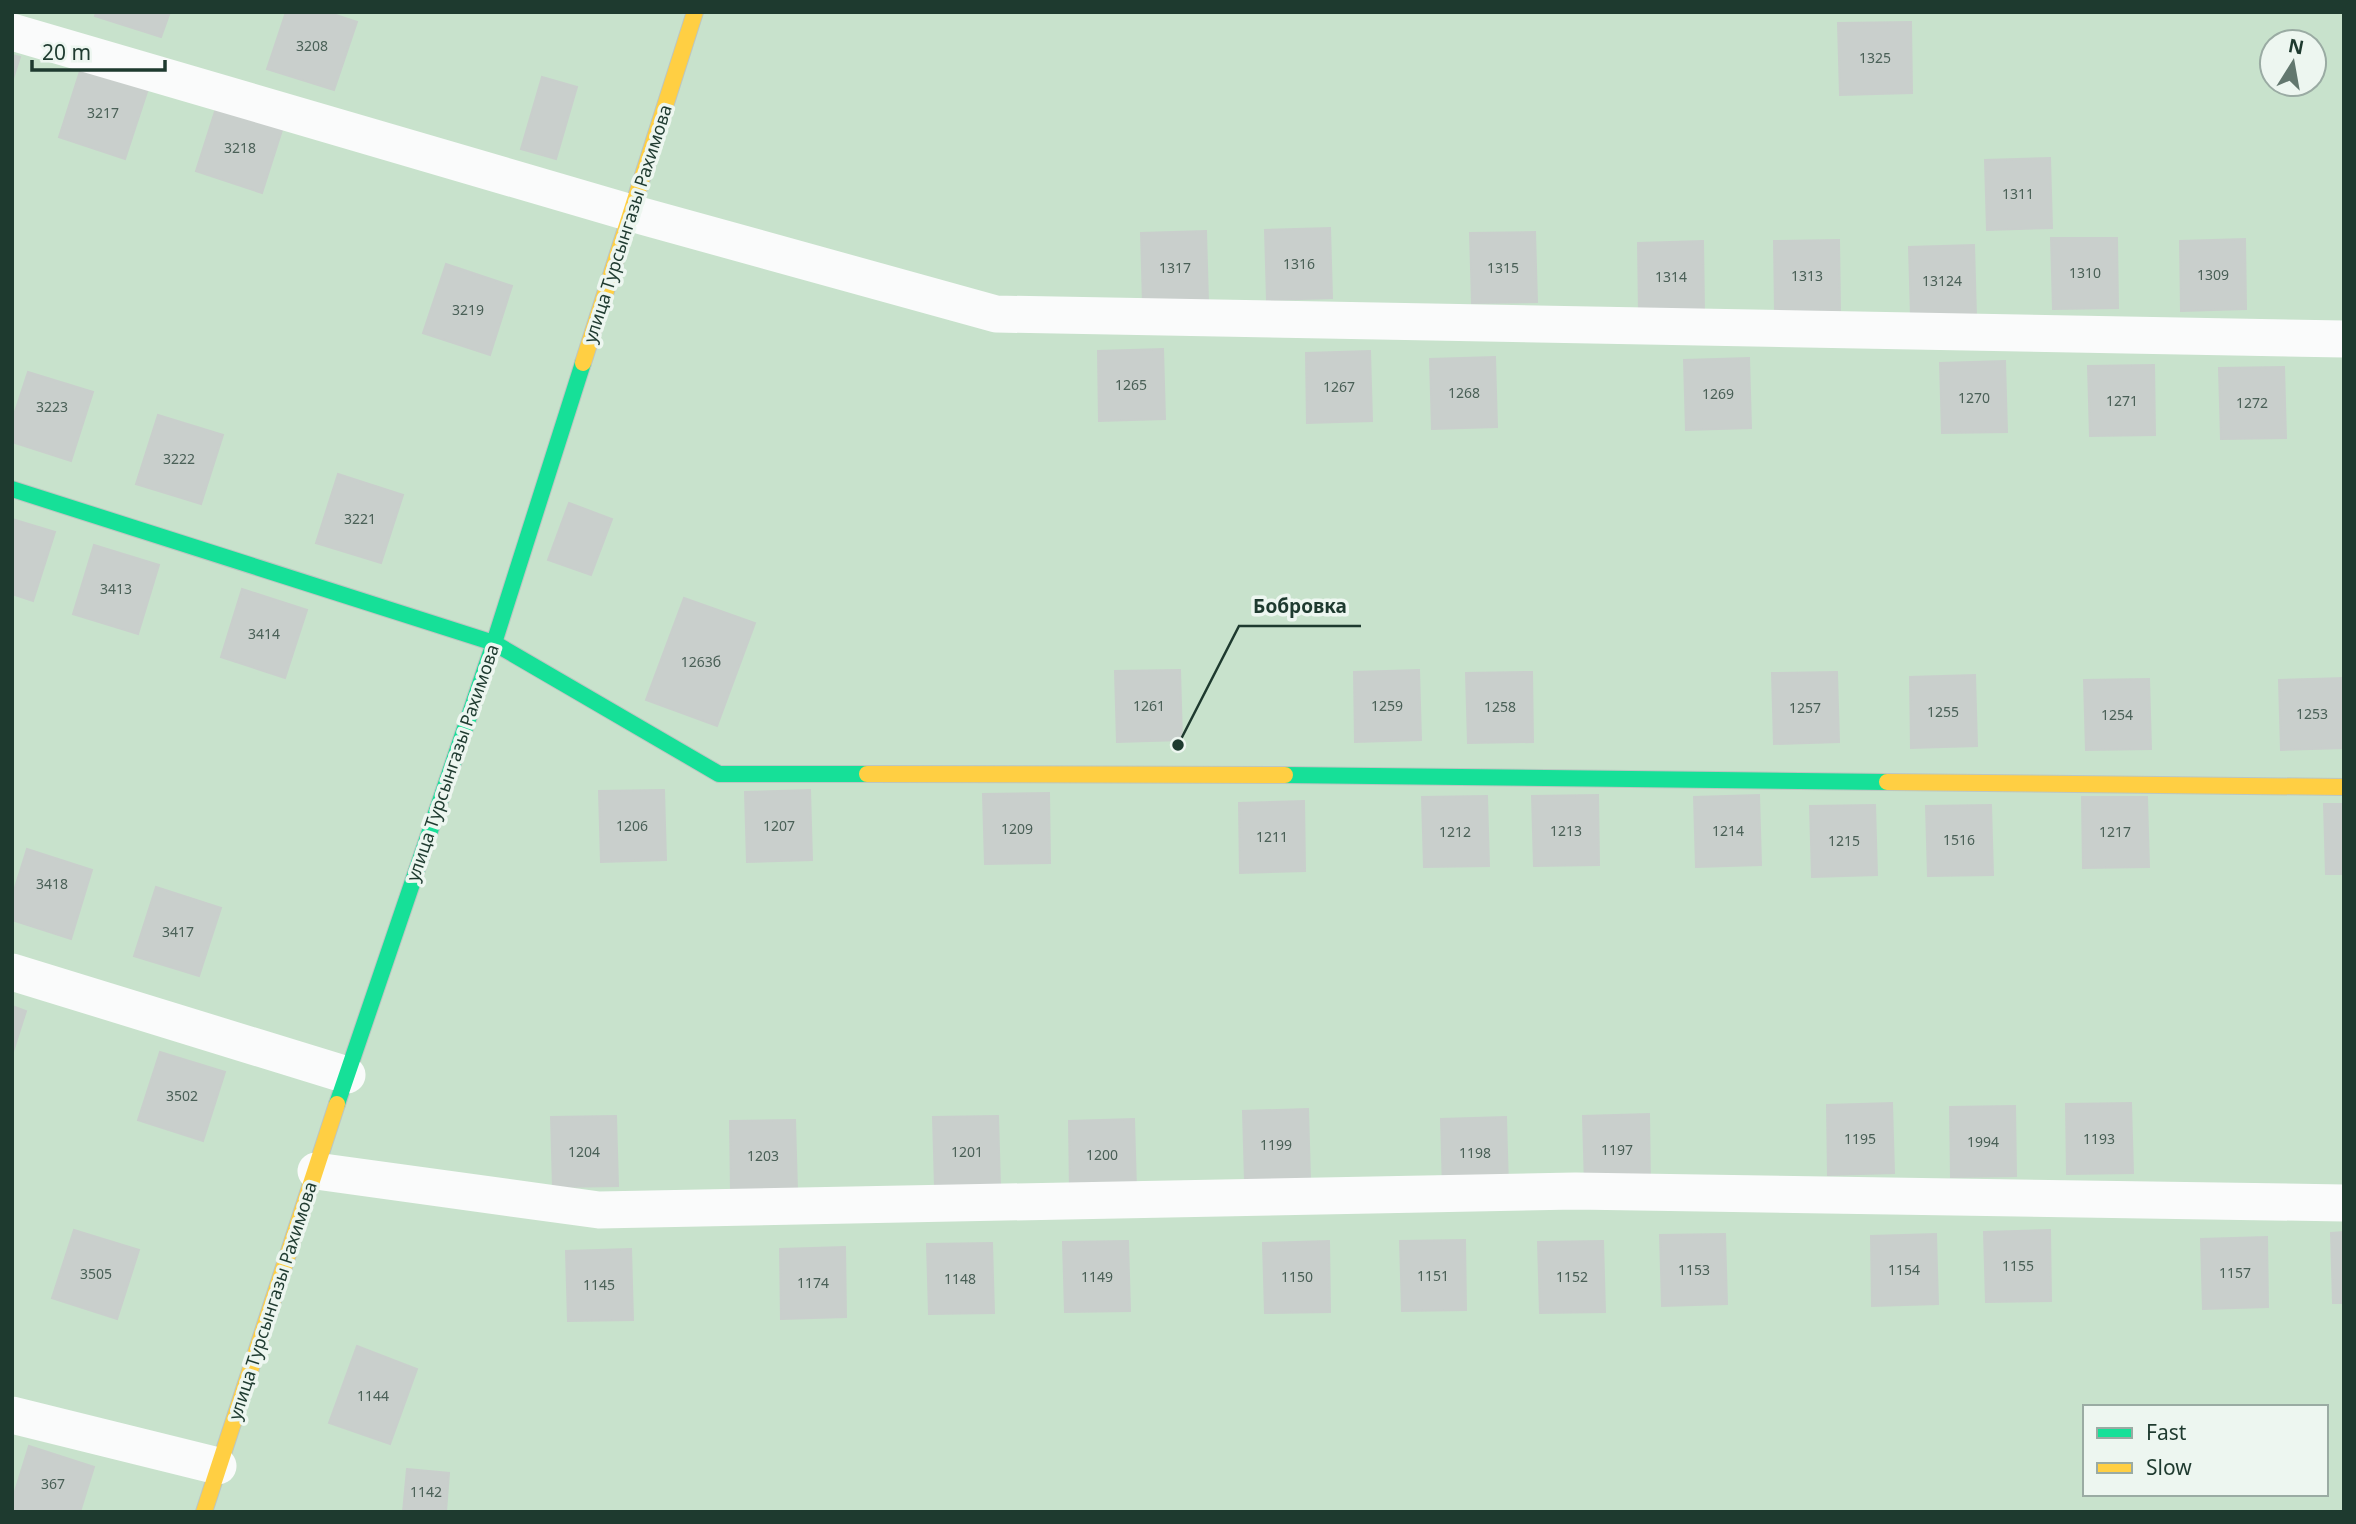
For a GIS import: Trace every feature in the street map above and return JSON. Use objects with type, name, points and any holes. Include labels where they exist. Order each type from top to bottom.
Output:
[{"type":"street","name":"улица Турсынгазы Рахимова","points":[[204,1512],[347,1075],[494,643],[695,12]]},
{"type":"street","points":[[12,32],[631,214],[996,314],[2344,339]]},
{"type":"street","points":[[12,489],[494,643],[719,774],[1128,773],[2344,787]]},
{"type":"street","points":[[12,972],[347,1075]]},
{"type":"street","points":[[316,1171],[599,1210],[1575,1191],[2344,1203]]},
{"type":"street","points":[[12,1415],[218,1466]]},
{"type":"green space","points":[[12,12],[2344,12],[2344,1512],[12,1512]]},
{"type":"building","points":[[96,12],[170,12],[161,37],[95,16]]},
{"type":"building","points":[[286,12],[327,12],[357,22],[334,90],[267,69]]},
{"type":"building","points":[[1911,22],[1912,93],[1840,95],[1838,23]]},
{"type":"building","points":[[12,55],[20,57],[12,82]]},
{"type":"building","points":[[81,68],[148,89],[125,159],[59,137]]},
{"type":"building","points":[[542,77],[577,87],[556,159],[521,149]]},
{"type":"building","points":[[218,102],[284,124],[262,193],[196,171]]},
{"type":"building","points":[[2050,158],[2052,228],[1987,230],[1985,160]]},
{"type":"building","points":[[1330,228],[1332,298],[1267,300],[1265,230]]},
{"type":"building","points":[[1206,231],[1208,302],[1143,304],[1141,233]]},
{"type":"building","points":[[1535,232],[1537,302],[1472,303],[1470,233]]},
{"type":"building","points":[[2051,238],[2117,238],[2118,308],[2053,309]]},
{"type":"building","points":[[2245,239],[2246,309],[2181,311],[2180,241]]},
{"type":"building","points":[[1839,240],[1840,310],[1775,311],[1774,241]]},
{"type":"building","points":[[1703,241],[1704,312],[1639,313],[1638,243]]},
{"type":"building","points":[[1974,245],[1976,316],[1911,317],[1909,247]]},
{"type":"building","points":[[446,264],[512,286],[490,355],[423,333]]},
{"type":"building","points":[[1163,349],[1165,419],[1099,421],[1098,351]]},
{"type":"building","points":[[1370,351],[1372,421],[1307,423],[1306,353]]},
{"type":"building","points":[[1495,357],[1497,427],[1432,429],[1430,359]]},
{"type":"building","points":[[1749,358],[1751,428],[1686,430],[1684,360]]},
{"type":"building","points":[[2005,361],[2007,432],[1942,433],[1940,363]]},
{"type":"building","points":[[2154,365],[2155,435],[2090,436],[2088,366]]},
{"type":"building","points":[[2284,367],[2286,438],[2221,439],[2219,368]]},
{"type":"building","points":[[28,372],[93,392],[71,461],[12,442],[12,421]]},
{"type":"building","points":[[158,415],[223,435],[201,504],[136,484]]},
{"type":"building","points":[[338,474],[403,495],[381,563],[316,543]]},
{"type":"building","points":[[569,503],[612,519],[591,575],[548,560]]},
{"type":"building","points":[[12,519],[55,532],[33,601],[12,594]]},
{"type":"building","points":[[94,545],[159,565],[138,634],[73,614]]},
{"type":"building","points":[[242,589],[307,610],[285,678],[221,657]]},
{"type":"building","points":[[684,598],[755,623],[717,726],[646,700]]},
{"type":"building","points":[[1180,670],[1182,740],[1117,742],[1115,671]]},
{"type":"building","points":[[1419,670],[1421,740],[1355,742],[1354,672]]},
{"type":"building","points":[[1532,672],[1533,742],[1468,743],[1466,673]]},
{"type":"building","points":[[1837,672],[1839,742],[1774,744],[1772,673]]},
{"type":"building","points":[[1975,675],[1977,746],[1911,748],[1910,677]]},
{"type":"building","points":[[2344,678],[2344,748],[2281,750],[2279,680]]},
{"type":"building","points":[[2149,679],[2151,749],[2086,750],[2084,680]]},
{"type":"building","points":[[664,790],[666,860],[601,862],[599,791]]},
{"type":"building","points":[[810,790],[812,860],[747,862],[745,792]]},
{"type":"building","points":[[1049,793],[1050,863],[985,864],[983,794]]},
{"type":"building","points":[[1598,795],[1599,865],[1534,866],[1532,796]]},
{"type":"building","points":[[1759,795],[1761,865],[1696,867],[1694,797]]},
{"type":"building","points":[[1487,796],[1489,866],[1424,867],[1422,797]]},
{"type":"building","points":[[2082,797],[2147,797],[2149,867],[2083,868]]},
{"type":"building","points":[[1304,801],[1305,871],[1240,873],[1239,803]]},
{"type":"building","points":[[2324,804],[2344,804],[2344,874],[2326,874]]},
{"type":"building","points":[[1875,805],[1877,875],[1812,877],[1810,806]]},
{"type":"building","points":[[1991,805],[1993,875],[1928,876],[1926,806]]},
{"type":"building","points":[[27,849],[92,870],[71,939],[12,920],[12,897]]},
{"type":"building","points":[[156,887],[221,908],[199,976],[134,956]]},
{"type":"building","points":[[12,1006],[26,1011],[12,1055]]},
{"type":"building","points":[[160,1052],[225,1072],[203,1141],[138,1120]]},
{"type":"building","points":[[1892,1103],[1894,1173],[1828,1175],[1827,1105]]},
{"type":"building","points":[[2131,1103],[2133,1173],[2067,1174],[2066,1104]]},
{"type":"building","points":[[2015,1106],[2016,1176],[1951,1177],[1950,1107]]},
{"type":"building","points":[[1308,1109],[1310,1179],[1245,1181],[1243,1111]]},
{"type":"building","points":[[1649,1114],[1650,1184],[1585,1186],[1583,1116]]},
{"type":"building","points":[[616,1116],[618,1186],[553,1187],[551,1117]]},
{"type":"building","points":[[998,1116],[1000,1186],[935,1187],[933,1117]]},
{"type":"building","points":[[1506,1117],[1508,1187],[1443,1189],[1441,1119]]},
{"type":"building","points":[[1134,1119],[1136,1189],[1070,1191],[1069,1121]]},
{"type":"building","points":[[795,1120],[797,1190],[731,1191],[730,1121]]},
{"type":"building","points":[[74,1230],[139,1250],[117,1319],[52,1298]]},
{"type":"building","points":[[2050,1230],[2051,1301],[1986,1302],[1984,1232]]},
{"type":"building","points":[[2344,1232],[2344,1303],[2333,1303],[2331,1233]]},
{"type":"building","points":[[1725,1234],[1727,1304],[1662,1306],[1660,1235]]},
{"type":"building","points":[[1936,1234],[1938,1304],[1872,1306],[1871,1236]]},
{"type":"building","points":[[2267,1237],[2268,1307],[2203,1309],[2201,1239]]},
{"type":"building","points":[[1465,1240],[1466,1310],[1402,1311],[1400,1241]]},
{"type":"building","points":[[1128,1241],[1130,1311],[1065,1312],[1063,1242]]},
{"type":"building","points":[[1329,1241],[1330,1312],[1265,1313],[1263,1243]]},
{"type":"building","points":[[1603,1241],[1605,1312],[1540,1313],[1538,1242]]},
{"type":"building","points":[[992,1243],[994,1313],[929,1314],[927,1244]]},
{"type":"building","points":[[845,1247],[846,1317],[781,1319],[780,1249]]},
{"type":"building","points":[[631,1249],[633,1320],[568,1321],[566,1251]]},
{"type":"building","points":[[357,1346],[417,1369],[390,1444],[329,1423]]},
{"type":"building","points":[[29,1446],[94,1467],[80,1512],[12,1512],[12,1501]]},
{"type":"building","points":[[407,1469],[449,1473],[446,1512],[403,1512]]},
{"type":"traffic: fast","points":[[337,1104],[494,643],[583,363]]},
{"type":"traffic: fast","points":[[12,489],[494,643],[719,774],[867,774]]},
{"type":"traffic: fast","points":[[1285,775],[1887,782]]},
{"type":"traffic: slow","points":[[583,363],[695,12]]},
{"type":"traffic: slow","points":[[867,774],[1285,775]]},
{"type":"traffic: slow","points":[[1887,782],[2344,787]]},
{"type":"traffic: slow","points":[[204,1512],[337,1104]]},
{"type":"place","name":"Бобровка","points":[[1178,745]]}]
